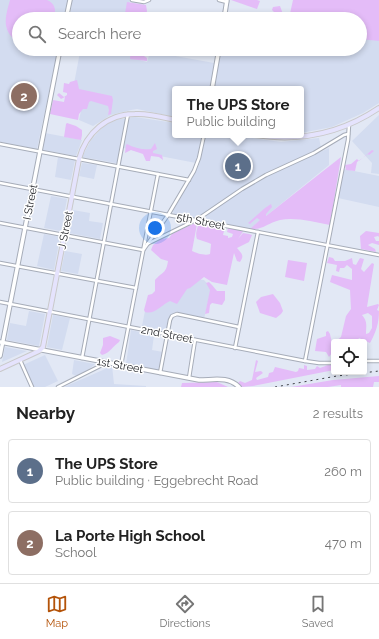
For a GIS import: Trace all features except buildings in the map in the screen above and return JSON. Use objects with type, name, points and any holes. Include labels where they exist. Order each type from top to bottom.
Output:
[{"type":"main road","points":[[304,136],[324,133],[349,125],[379,108]]},
{"type":"main road","points":[[128,114],[143,114],[172,119]]},
{"type":"main road","name":"J Street","points":[[41,350],[43,347],[50,312],[71,197],[83,147],[91,134],[102,124],[128,114]]},
{"type":"main road","points":[[0,369],[41,350]]},
{"type":"street","points":[[67,12],[70,0]]},
{"type":"street","points":[[132,0],[148,1]]},
{"type":"street","points":[[219,0],[227,1],[225,12]]},
{"type":"street","name":"I Street","points":[[0,356],[1,342],[18,266],[59,56]]},
{"type":"street","points":[[213,86],[218,56]]},
{"type":"street","points":[[82,358],[128,114]]},
{"type":"street","points":[[304,361],[349,125]]},
{"type":"street","points":[[147,244],[195,220],[266,175],[314,153],[348,134]]},
{"type":"street","points":[[143,250],[168,215],[189,180],[198,163],[203,138]]},
{"type":"street","points":[[0,144],[189,180]]},
{"type":"street","points":[[120,365],[158,174]]},
{"type":"street","name":"5th Street","points":[[0,183],[379,255]]},
{"type":"street","points":[[0,223],[143,250]]},
{"type":"street","points":[[235,348],[258,232]]},
{"type":"street","points":[[0,263],[136,288]]},
{"type":"street","name":"2nd Street","points":[[0,302],[304,361],[331,363]]},
{"type":"street","points":[[160,373],[172,316],[177,314],[239,327]]},
{"type":"street","points":[[189,378],[195,340]]},
{"type":"street","name":"1st Street","points":[[1,342],[199,380],[222,379],[231,381],[240,387]]},
{"type":"street","points":[[20,360],[32,387]]},
{"type":"street","points":[[367,361],[379,361]]},
{"type":"street","points":[[58,387],[106,363]]},
{"type":"shaded area","points":[[0,0],[68,0],[65,12],[12,12],[12,56],[57,56],[37,149],[0,142]]},
{"type":"shaded area","points":[[10,0],[47,0],[54,5],[55,8],[55,12],[12,12],[12,37],[7,29],[7,13]]},
{"type":"shaded area","points":[[72,0],[130,0],[129,12],[71,12]]},
{"type":"shaded area","points":[[231,0],[257,0],[260,1],[257,9]]},
{"type":"shaded area","points":[[293,0],[379,0],[379,41],[367,40],[367,12],[290,12]]},
{"type":"shaded area","points":[[127,2],[146,5],[147,12],[125,12]]},
{"type":"shaded area","points":[[280,6],[282,12],[274,12],[272,10],[273,7]]},
{"type":"shaded area","points":[[367,38],[379,39],[379,103],[363,113],[332,127],[304,132],[304,86],[215,86],[220,56],[367,56]]},
{"type":"shaded area","points":[[79,56],[132,56],[132,58],[147,62],[149,56],[176,56],[214,63],[210,86],[172,86],[172,116],[137,109],[111,115],[93,126],[79,120],[85,92],[73,89]]},
{"type":"shaded area","points":[[130,56],[144,56],[147,58],[147,61],[130,59]]},
{"type":"shaded area","points":[[77,80],[79,89],[112,96],[113,100],[111,114],[108,115],[108,106],[91,101],[89,102],[87,109],[83,109],[79,114],[78,120],[50,114],[53,100],[64,102],[65,97],[61,99],[57,95],[59,93],[64,97],[67,95],[67,93],[63,92],[64,83],[69,84],[70,82]]},
{"type":"shaded area","points":[[379,115],[379,174],[371,173],[372,163],[352,141]]},
{"type":"shaded area","points":[[135,117],[172,123],[172,138],[201,138],[196,163],[124,148],[121,164],[82,157],[91,140],[105,125],[115,120]]},
{"type":"shaded area","points":[[67,123],[82,130],[81,140],[64,137]]},
{"type":"shaded area","points":[[45,133],[82,140],[76,156],[43,150]]},
{"type":"shaded area","points":[[205,138],[253,138],[281,142],[319,138],[321,148],[240,188],[197,219],[174,215],[173,211],[199,165]]},
{"type":"shaded area","points":[[155,143],[157,149],[153,151],[153,153],[162,155],[163,160],[159,157],[151,156],[150,161],[146,161],[143,154],[131,150],[125,153],[127,144],[133,147],[151,149]]},
{"type":"shaded area","points":[[329,148],[329,165],[250,229],[201,219],[246,188],[265,177]]},
{"type":"shaded area","points":[[372,150],[374,151],[369,155],[368,154],[363,158]]},
{"type":"shaded area","points":[[58,157],[75,160],[71,180],[55,177]]},
{"type":"shaded area","points":[[341,157],[330,225],[305,220],[286,219],[276,221],[259,228],[250,229],[260,220],[257,218],[250,224],[248,223],[265,208],[271,204],[272,207],[266,216]]},
{"type":"shaded area","points":[[357,159],[359,161],[357,162],[355,171],[346,170],[345,165],[351,164]]},
{"type":"shaded area","points":[[82,163],[97,165],[94,179],[79,176]]},
{"type":"shaded area","points":[[344,169],[379,176],[379,207],[338,198]]},
{"type":"shaded area","points":[[51,196],[67,199],[61,231],[44,228]]},
{"type":"shaded area","points":[[73,210],[90,213],[89,221],[103,223],[100,239],[69,233]]},
{"type":"shaded area","points":[[195,223],[197,224],[192,251],[201,254],[210,254],[211,244],[197,239],[196,235],[200,223],[225,227],[223,235],[228,236],[228,238],[232,237],[233,234],[227,232],[228,228],[244,230],[238,239],[243,233],[252,235],[249,242],[237,248],[242,254],[240,262],[237,261],[234,253],[227,285],[212,282],[204,277],[187,289],[177,304],[170,301],[155,311],[149,313],[145,312],[144,310],[148,295],[155,291],[155,280],[165,270],[168,261],[161,259],[151,250],[153,245],[161,239],[169,238],[172,234]]},
{"type":"shaded area","points":[[366,231],[379,233],[379,237],[374,237],[376,241],[379,241],[379,245],[372,243],[368,245],[375,249],[376,252],[361,249],[360,236]]},
{"type":"shaded area","points":[[44,234],[60,237],[54,270],[37,266]]},
{"type":"shaded area","points":[[65,251],[82,254],[78,274],[61,271]]},
{"type":"shaded area","points":[[329,257],[333,258],[335,261],[345,261],[352,258],[353,264],[356,265],[360,258],[364,259],[361,269],[364,272],[372,263],[374,264],[367,307],[378,304],[377,310],[379,311],[379,315],[377,327],[370,343],[367,342],[367,339],[339,339],[341,337],[346,316],[351,309],[350,290],[330,282],[332,275],[352,280],[352,269],[347,265],[344,268],[340,268],[339,272],[336,271],[337,265],[327,263]],"holes":[[[368,313],[372,316],[372,328],[369,333],[366,334],[366,322],[362,315]]]},
{"type":"shaded area","points":[[288,260],[307,263],[304,281],[285,277]]},
{"type":"shaded area","points":[[182,277],[204,280],[211,288],[204,319],[176,312],[170,316],[166,331],[142,326],[146,306]]},
{"type":"shaded area","points":[[209,282],[217,291],[225,291],[225,300],[222,305],[212,303],[210,305],[209,313],[205,314],[210,290],[206,283]]},
{"type":"shaded area","points":[[273,294],[280,303],[283,311],[276,318],[260,313],[256,302],[261,297]]},
{"type":"shaded area","points":[[29,311],[45,314],[39,346],[7,340],[10,323],[26,326]]},
{"type":"shaded area","points":[[53,315],[70,318],[62,350],[47,347]]},
{"type":"shaded area","points":[[131,330],[154,335],[152,350],[163,352],[158,370],[126,364]]},
{"type":"shaded area","points":[[328,331],[331,339],[331,354],[329,357],[326,352],[315,351],[317,339],[326,336],[326,332]]},
{"type":"shaded area","points":[[110,336],[120,340],[109,351],[102,355],[100,353],[103,345],[103,338]]},
{"type":"shaded area","points":[[5,347],[10,348],[27,351],[2,362]]},
{"type":"shaded area","points":[[45,355],[58,381],[45,387],[34,387],[23,365]]},
{"type":"shaded area","points":[[74,360],[95,364],[88,370],[76,376],[72,374]]},
{"type":"shaded area","points":[[256,360],[258,361],[255,372],[261,371],[263,373],[256,378],[257,380],[268,377],[269,373],[273,372],[275,367],[296,372],[299,368],[304,369],[304,365],[307,366],[307,370],[315,369],[317,366],[320,368],[331,365],[331,371],[253,386],[241,387],[238,383],[240,381],[245,383],[252,380]]},
{"type":"shaded area","points":[[112,366],[114,384],[146,387],[64,387]]},
{"type":"shaded area","points":[[379,376],[379,382],[374,382],[373,387],[341,387],[341,385],[328,387],[291,387],[333,380]]},
{"type":"shaded area","points":[[217,382],[228,387],[181,387],[182,383]]},
{"type":"railway","points":[[275,387],[337,376],[379,371]]},
{"type":"place","name":"La Porte High School","points":[[24,96]]},
{"type":"place","name":"The UPS Store","points":[[238,166]]}]
